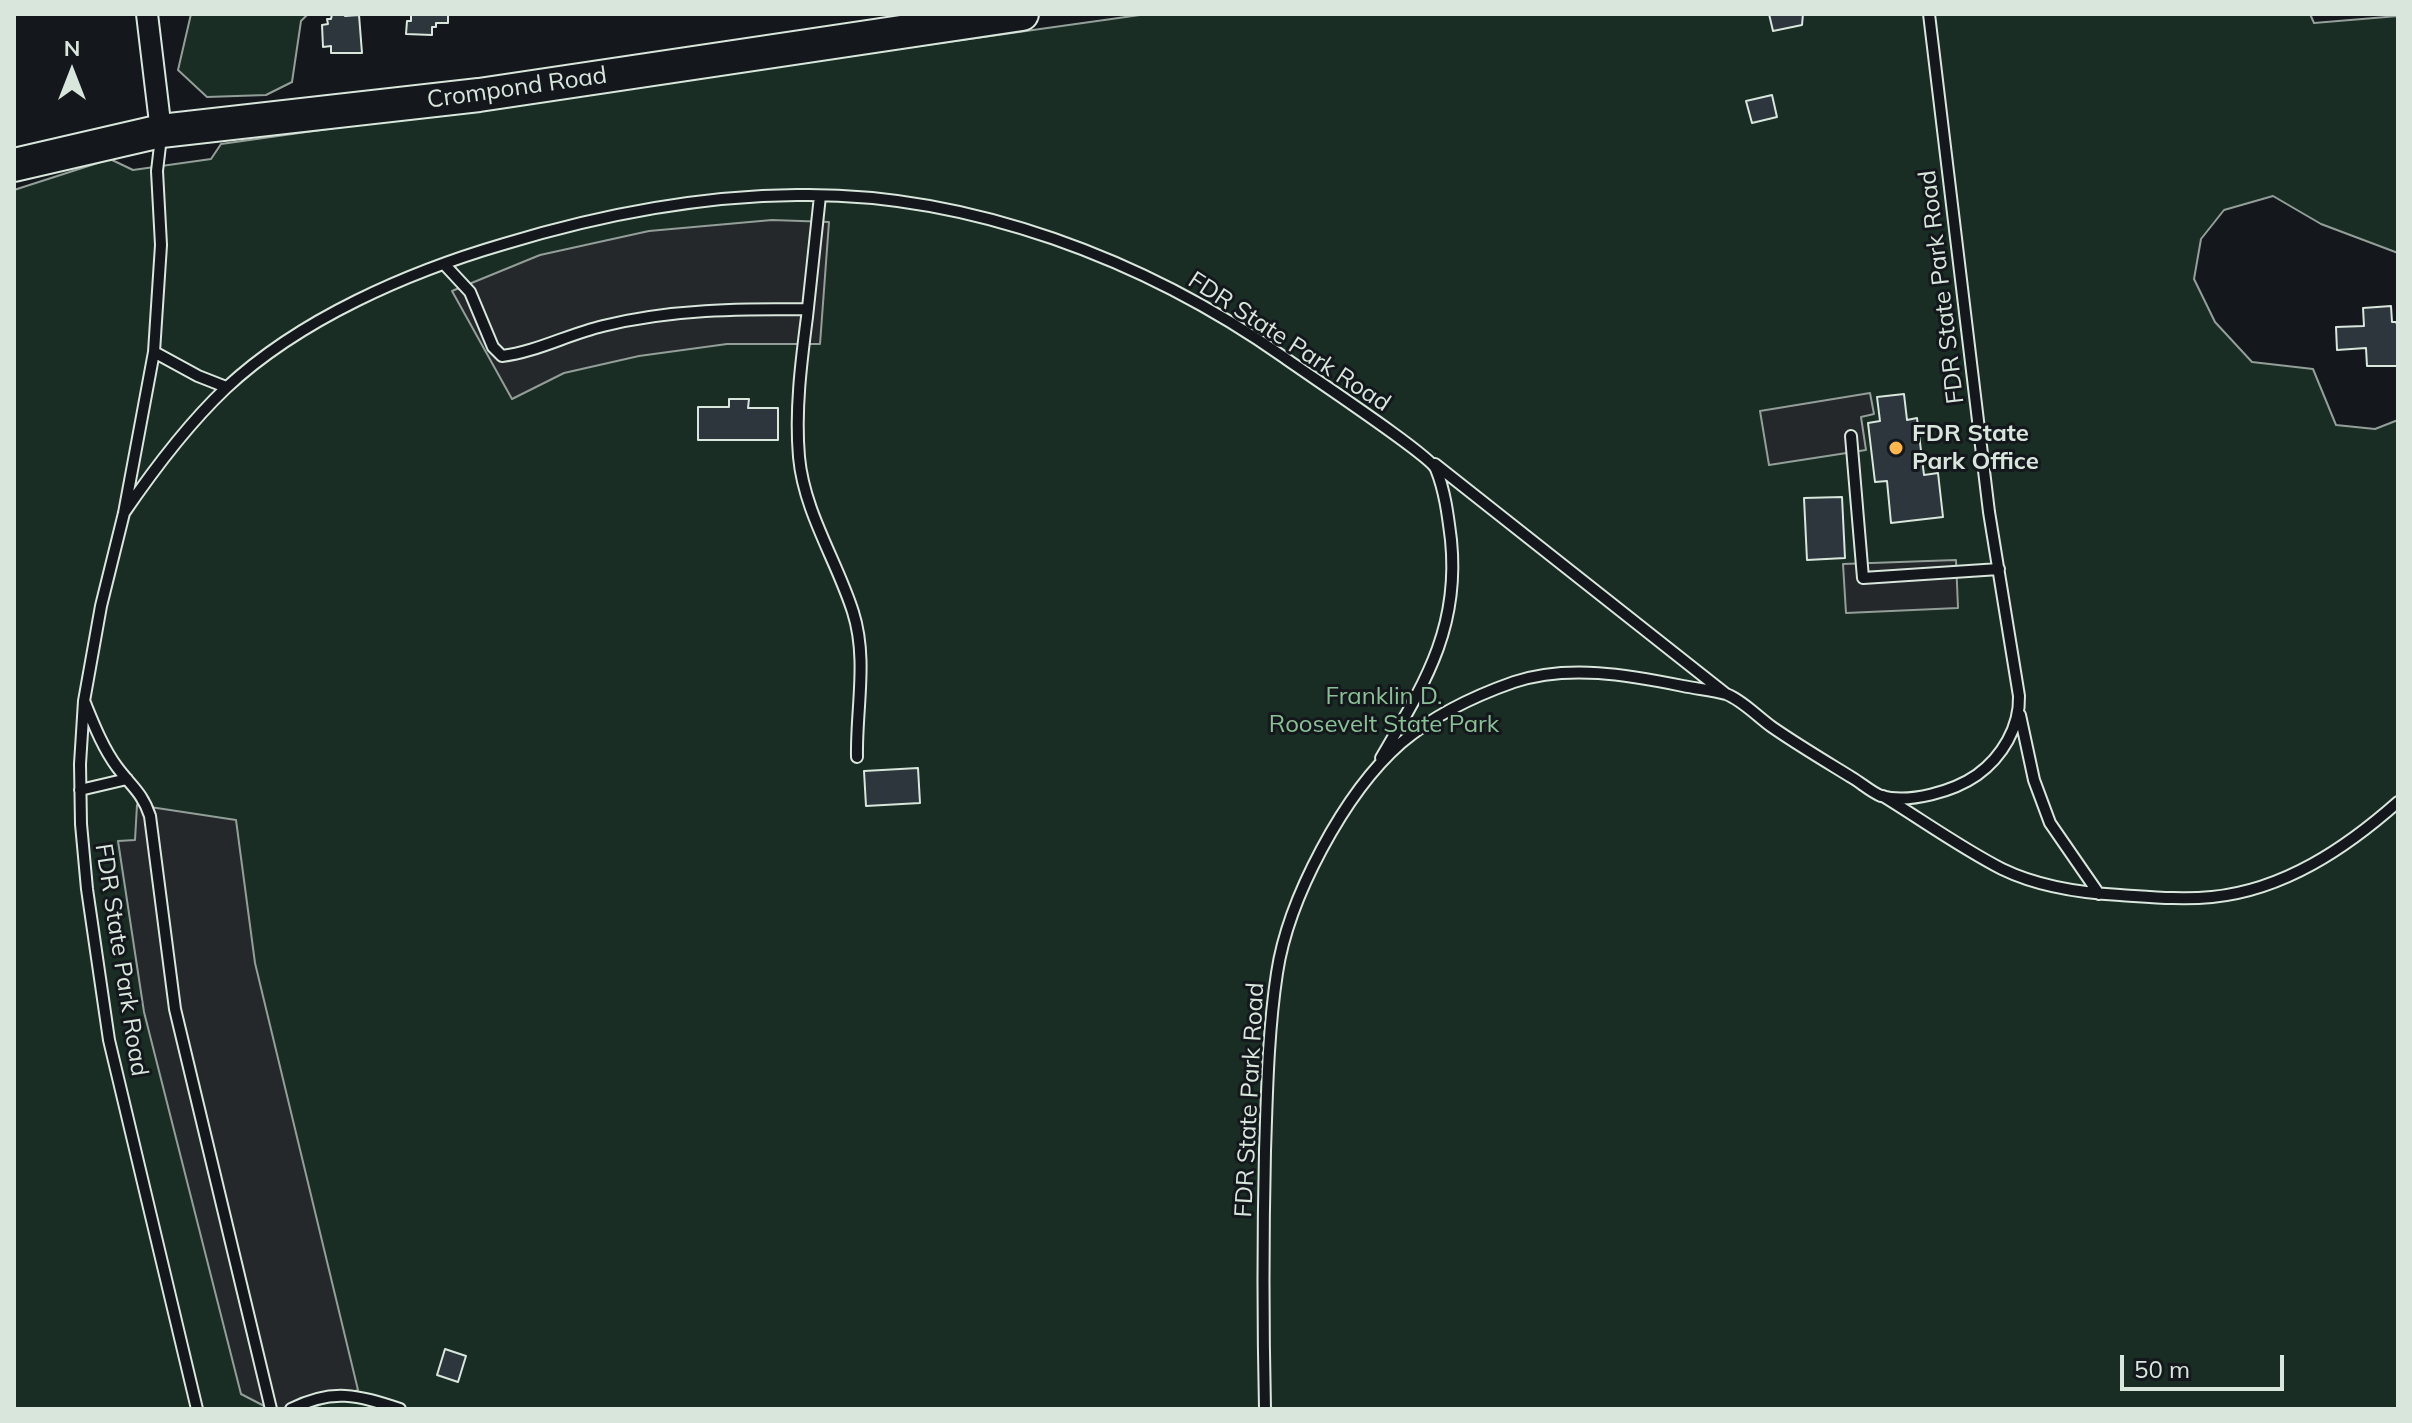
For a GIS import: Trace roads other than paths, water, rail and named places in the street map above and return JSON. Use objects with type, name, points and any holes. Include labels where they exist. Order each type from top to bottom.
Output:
[{"type":"highway","name":"Crompond Road","points":[[14,165],[161,131],[479,95],[1003,15]]},
{"type":"street","points":[[147,14],[161,131]]},
{"type":"lane","name":"FDR State Park Road","points":[[1929,14],[1987,496],[2017,676],[2020,713],[2034,780],[2050,823],[2099,894]]},
{"type":"lane","name":"FDR State Park Road","points":[[161,131],[157,171],[161,245],[154,352],[84,701],[80,790],[87,889],[109,1040],[197,1409]]},
{"type":"lane","name":"FDR State Park Road","points":[[124,513],[171,448],[226,387],[314,325],[371,294],[444,264],[528,237],[656,207],[720,200],[820,196],[863,198],[934,208],[993,221],[1096,254],[1203,304],[1435,464],[1787,738],[2004,869],[2046,884],[2099,894],[2170,899],[2215,897],[2266,885],[2335,853],[2398,802]]},
{"type":"lane","points":[[820,196],[801,365],[799,461],[812,509],[854,613],[861,646],[857,757]]},
{"type":"lane","points":[[444,264],[470,292],[493,347],[502,356],[603,326],[665,314],[726,309],[808,309]]},
{"type":"lane","points":[[154,352],[226,387]]},
{"type":"lane","points":[[1851,436],[1863,578],[1999,569]]},
{"type":"lane","name":"FDR State Park Road","points":[[1265,1409],[1262,1274],[1268,1075],[1277,971],[1287,930],[1305,884],[1334,828],[1416,699],[1448,621],[1452,553],[1448,511],[1435,464]]},
{"type":"lane","name":"FDR State Park Road","points":[[1374,769],[1428,723],[1469,700],[1517,681],[1564,673],[1628,675],[1728,695]]},
{"type":"lane","points":[[84,701],[101,740],[127,779],[144,797],[150,816],[175,1009],[271,1409]]},
{"type":"lane","points":[[1882,796],[1910,797],[1957,787],[1989,765],[2001,752],[2020,713]]},
{"type":"lane","points":[[80,790],[127,779]]},
{"type":"lane","points":[[291,1409],[309,1400],[335,1394],[356,1395],[400,1409]]},
{"type":"place","name":"FDR State Park Office","points":[[1896,448]]},
{"type":"park label","name":"Franklin D. Roosevelt State Park","points":[[1384,711]]}]
